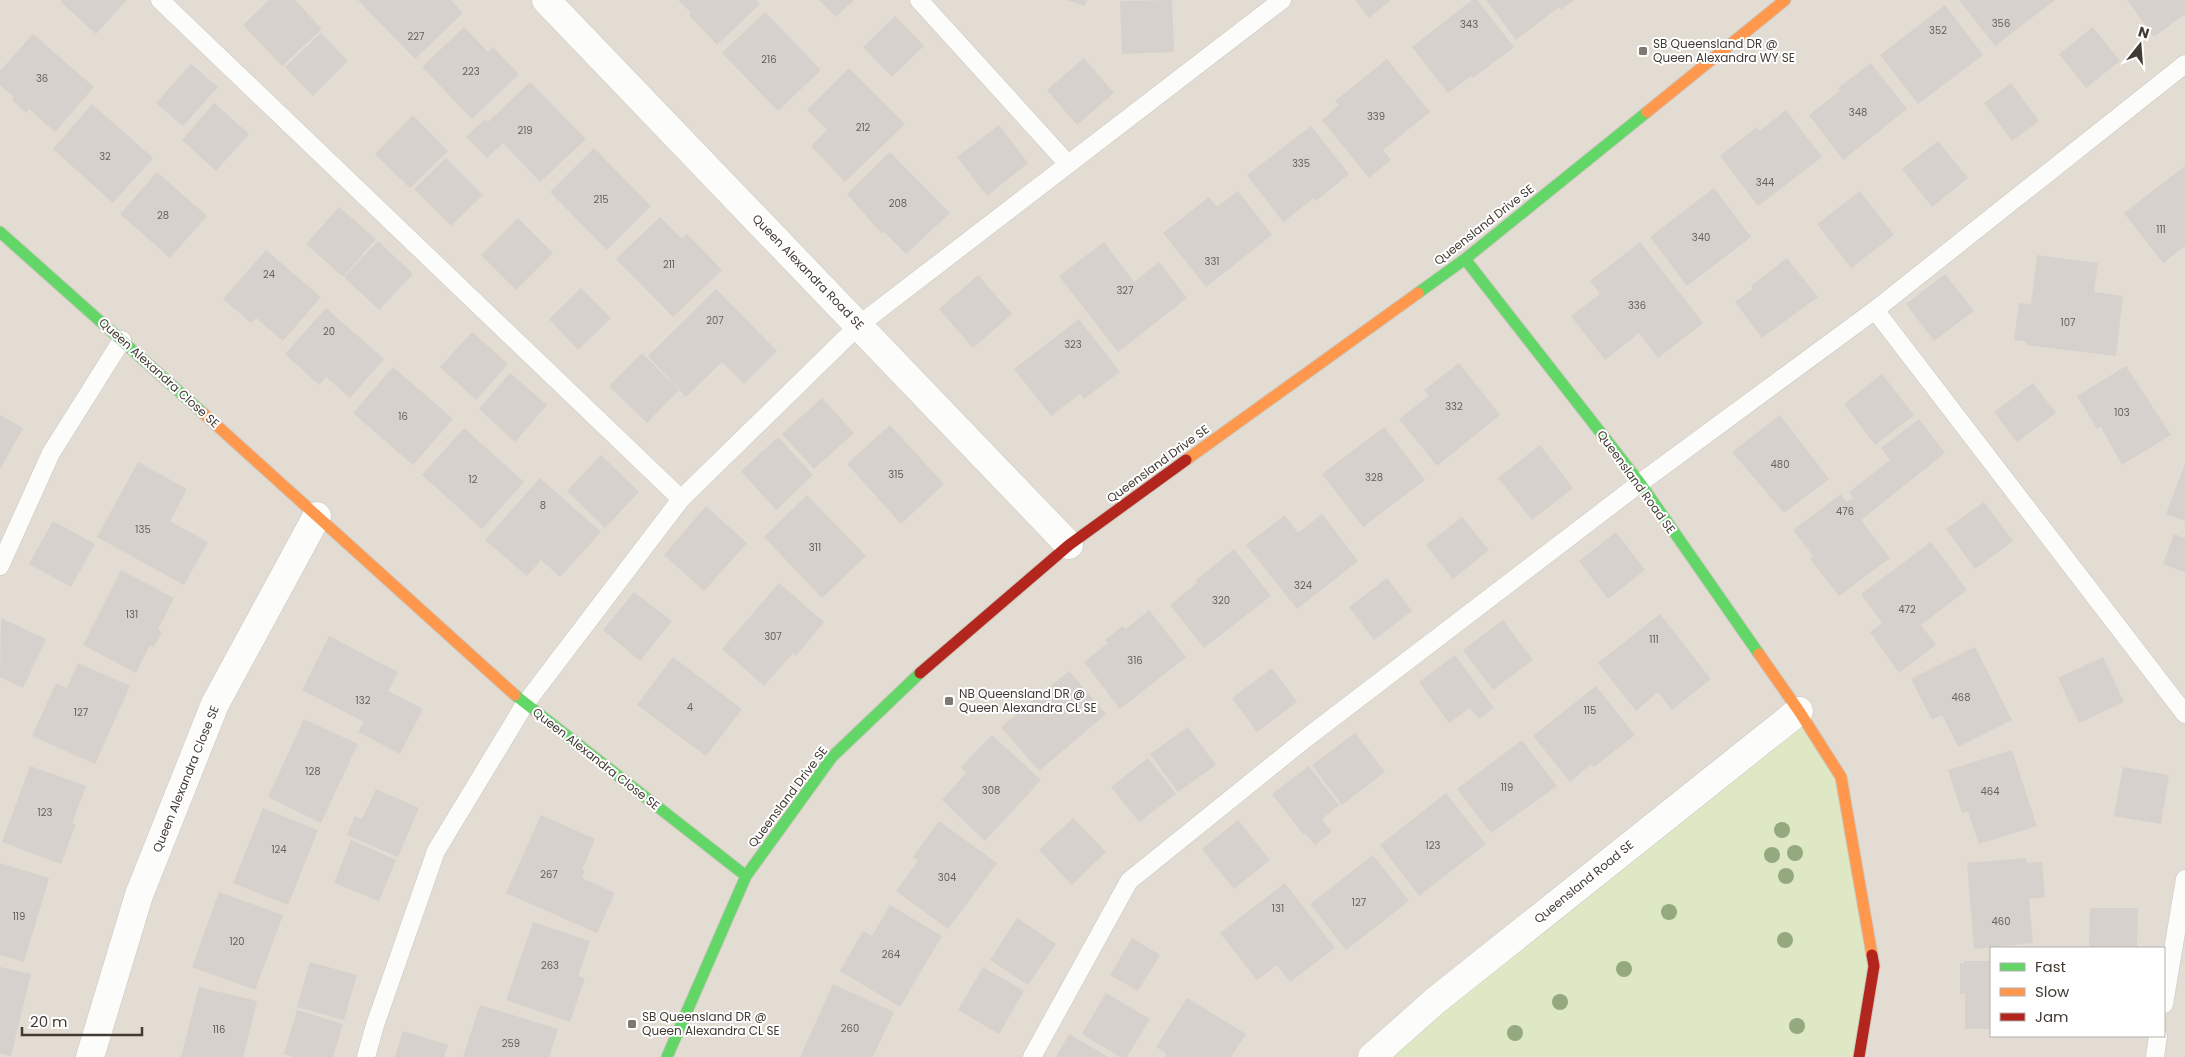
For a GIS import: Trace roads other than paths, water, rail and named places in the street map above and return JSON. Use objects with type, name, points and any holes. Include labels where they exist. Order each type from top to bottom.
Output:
[{"type":"street","name":"Queen Alexandra Road SE","points":[[546,0],[1069,545]]},
{"type":"street","name":"Queensland Drive SE","points":[[667,1057],[746,876],[832,757],[900,690],[1069,545],[1465,260],[1785,0]]},
{"type":"street","name":"Queen Alexandra Close SE","points":[[0,232],[525,704],[746,876]]},
{"type":"street","name":"Queensland Road SE","points":[[1465,260],[1640,483],[1799,711],[1841,777],[1874,966],[1859,1057]]},
{"type":"street","name":"Queen Alexandra Close SE","points":[[90,1057],[139,895],[215,704],[316,516]]},
{"type":"street","name":"Queensland Road SE","points":[[1372,1057],[1435,1001],[1799,711]]},
{"type":"lane","points":[[160,0],[681,499]]},
{"type":"lane","points":[[920,0],[1068,164]]},
{"type":"lane","points":[[366,1057],[436,851],[525,704],[681,499],[858,325],[1282,0]]},
{"type":"lane","points":[[1032,1057],[1129,881],[1305,739],[1640,483],[1875,310],[2185,64]]},
{"type":"lane","points":[[1875,310],[2185,714]]},
{"type":"lane","points":[[0,566],[51,453],[122,340]]},
{"type":"lane","points":[[2165,998],[2185,879]]},
{"type":"lane","points":[[2155,1057],[2158,1037]]},
{"type":"place","name":"SB Queensland DR @ Queen Alexandra WY SE","points":[[1643,51]]},
{"type":"place","name":"NB Queensland DR @ Queen Alexandra CL SE","points":[[949,701]]},
{"type":"place","name":"SB Queensland DR @ Queen Alexandra CL SE","points":[[632,1024]]}]
